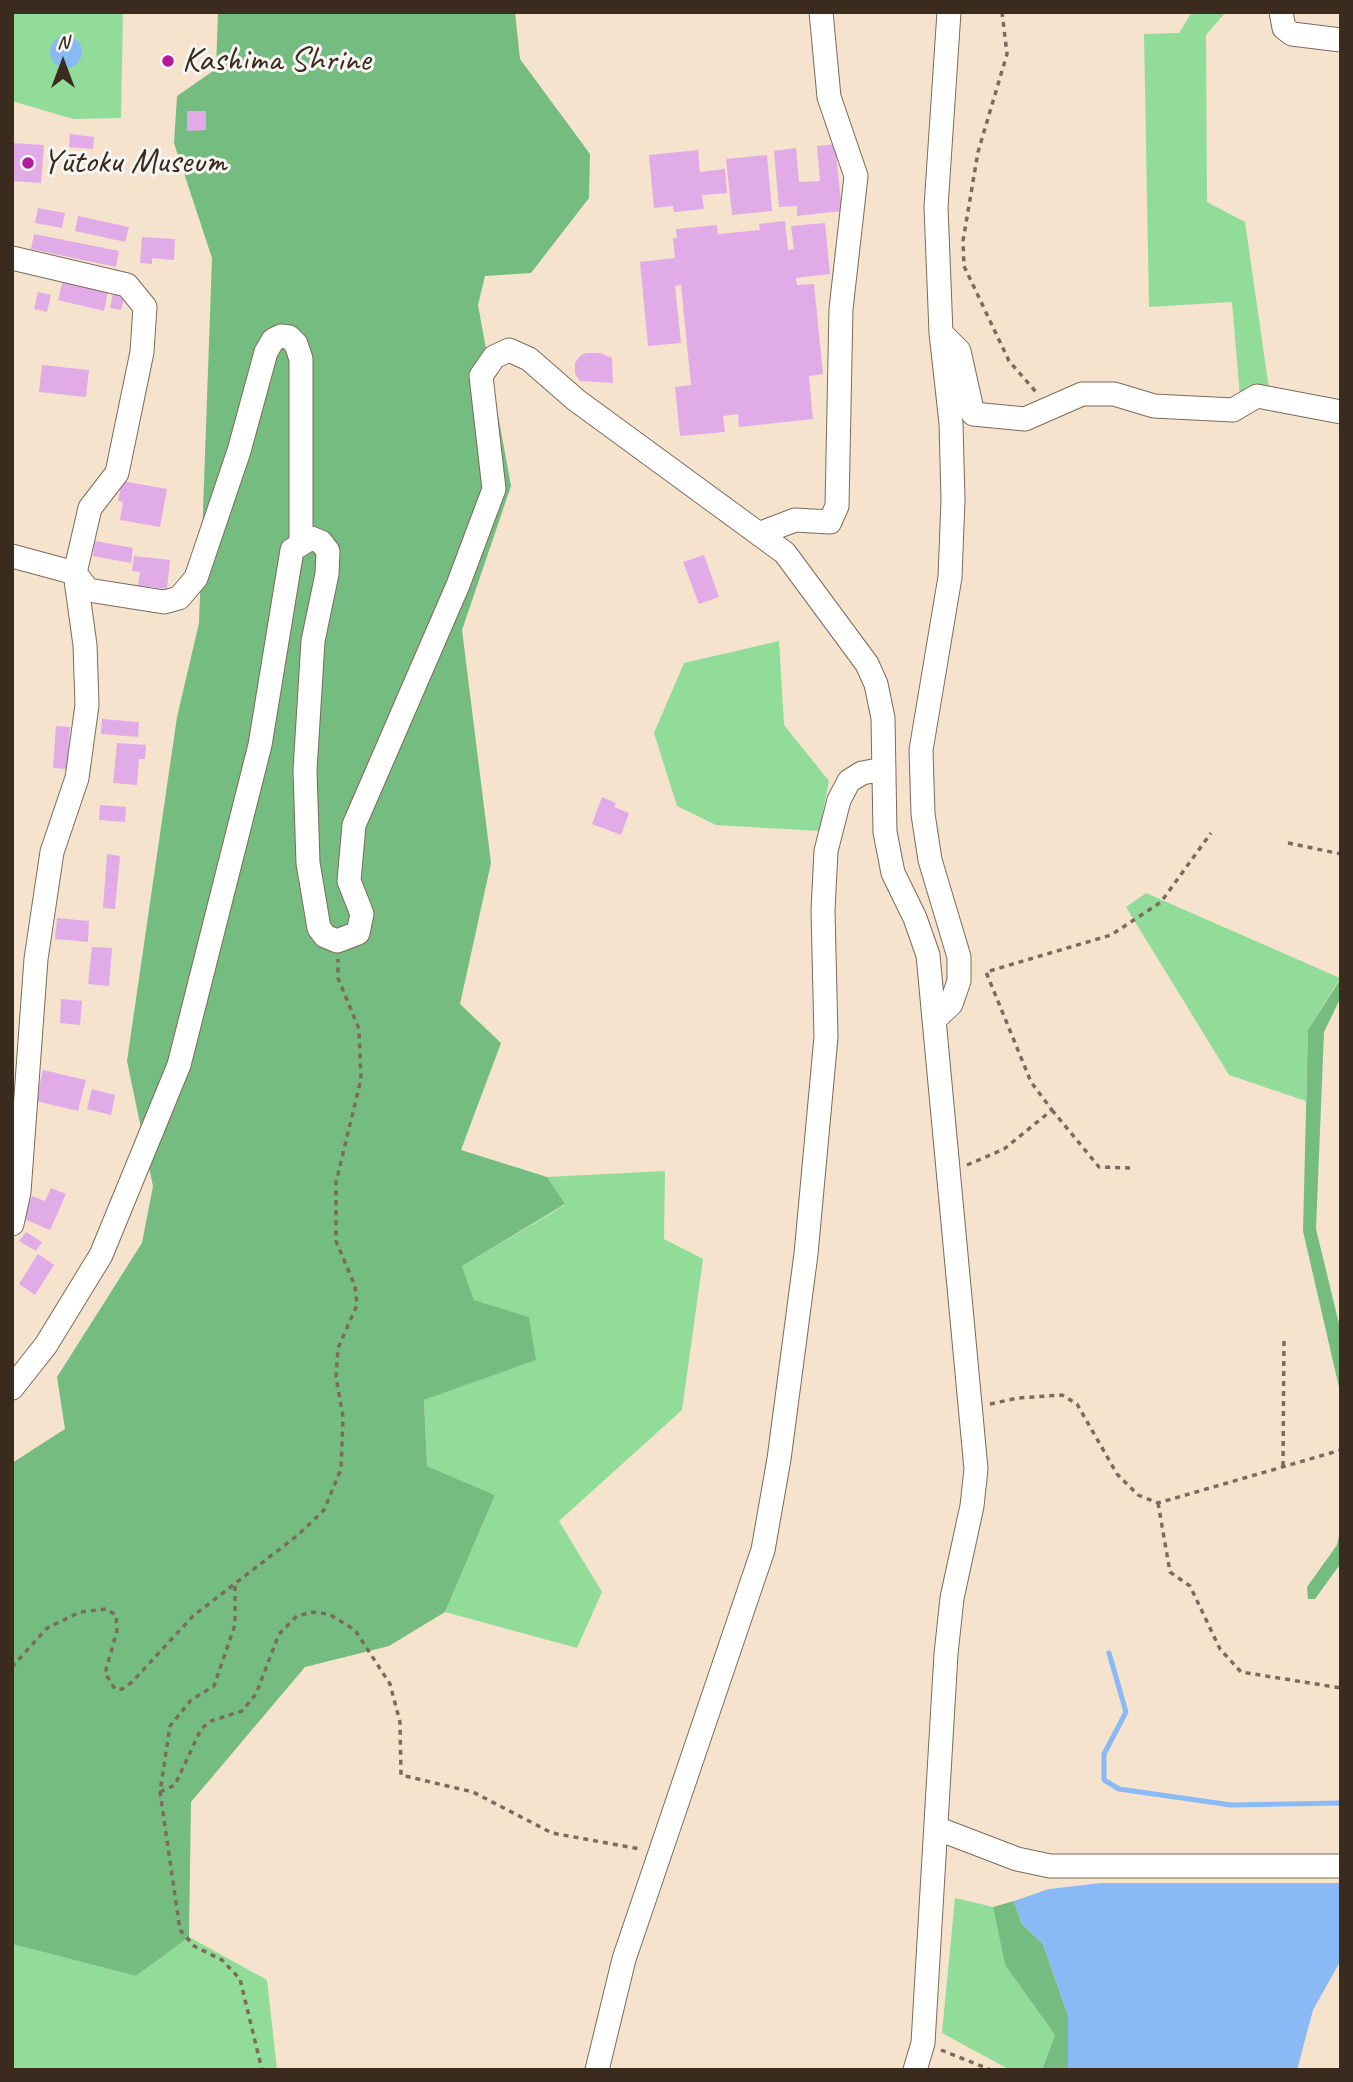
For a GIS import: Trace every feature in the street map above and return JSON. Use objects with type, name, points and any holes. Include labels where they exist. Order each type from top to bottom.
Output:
[{"type":"street","points":[[761,533],[795,520],[830,522],[838,506],[841,309],[856,176],[829,97],[821,12]]},
{"type":"street","points":[[934,1019],[951,1004],[958,981],[959,957],[930,860],[923,814],[921,750],[950,577],[953,500],[951,423],[941,333],[936,207],[949,12]]},
{"type":"street","points":[[1281,12],[1284,27],[1292,34],[1341,40]]},
{"type":"street","points":[[12,258],[127,285],[145,307],[142,352],[117,473],[90,508],[75,573],[85,645],[87,705],[77,778],[52,852],[36,959],[19,1192],[12,1224]]},
{"type":"street","points":[[941,333],[959,351],[973,414],[1025,419],[1082,394],[1114,394],[1154,406],[1233,410],[1257,396],[1341,412]]},
{"type":"street","points":[[12,556],[75,573],[88,590],[164,602],[179,598],[196,578],[239,451],[266,352],[273,340],[281,336],[289,337],[296,344],[300,359],[301,542]]},
{"type":"street","points":[[12,1388],[46,1345],[101,1255],[179,1065],[260,745],[292,550],[311,538],[321,542],[328,551],[327,574],[313,640],[306,770],[307,823],[308,863],[316,920],[325,936],[337,941],[358,933],[362,914],[349,881],[354,825],[458,585],[494,489],[481,376],[494,357],[509,350],[529,359],[576,400],[785,553],[867,664],[876,684],[883,718],[885,832],[893,873],[915,918],[928,955],[946,1174],[976,1469],[949,1626],[923,2043],[915,2070]]},
{"type":"street","points":[[597,2070],[624,1959],[762,1550],[776,1479],[806,1254],[825,1037],[823,910],[826,851],[839,800],[849,781],[862,773],[884,769]]},
{"type":"street","points":[[936,1828],[1017,1859],[1050,1866],[1341,1867]]},
{"type":"path","points":[[1002,12],[1007,54],[978,152],[963,241],[964,266],[1009,361],[1048,407]]},
{"type":"path","points":[[1130,1168],[1099,1167],[1031,1082],[986,972],[1111,935],[1161,902],[1211,834]]},
{"type":"path","points":[[1288,843],[1341,854]]},
{"type":"path","points":[[12,1667],[47,1628],[80,1612],[106,1609],[116,1615],[117,1631],[105,1673],[115,1689],[122,1689],[132,1682],[193,1616],[235,1586],[265,1558],[298,1535],[324,1510],[341,1469],[343,1417],[336,1377],[338,1348],[357,1306],[355,1286],[336,1241],[336,1182],[361,1079],[359,1028],[338,978],[337,941]]},
{"type":"path","points":[[946,1174],[1004,1149],[1052,1110]]},
{"type":"path","points":[[1283,1466],[1284,1336]]},
{"type":"path","points":[[971,1409],[1018,1398],[1062,1395],[1077,1404],[1116,1474],[1138,1495],[1158,1503],[1341,1450]]},
{"type":"path","points":[[1158,1503],[1170,1572],[1190,1587],[1220,1649],[1241,1672],[1341,1688]]},
{"type":"path","points":[[235,1586],[235,1625],[214,1686],[191,1700],[170,1726],[160,1792],[180,1930],[194,1946],[222,1960],[240,1979],[262,2070]]},
{"type":"path","points":[[160,1792],[175,1785],[201,1729],[211,1721],[242,1711],[256,1694],[279,1634],[297,1616],[312,1612],[329,1614],[355,1630],[390,1684],[400,1722],[401,1775],[472,1792],[552,1833],[659,1852]]},
{"type":"path","points":[[923,2043],[991,2070]]},
{"type":"green space","points":[[12,12],[123,12],[121,118],[73,119],[12,101]]},
{"type":"green space","points":[[218,12],[515,12],[520,59],[590,154],[589,198],[531,273],[485,276],[478,305],[511,486],[462,630],[491,863],[460,1004],[501,1043],[461,1150],[547,1177],[565,1204],[462,1266],[474,1300],[529,1317],[536,1360],[424,1400],[427,1466],[495,1495],[445,1612],[389,1646],[305,1667],[191,1802],[189,1937],[136,1976],[12,1944],[12,1463],[65,1429],[57,1377],[142,1243],[153,1186],[127,1061],[177,717],[199,623],[212,258],[174,143],[177,96],[216,69]]},
{"type":"green space","points":[[1192,12],[1226,12],[1206,35],[1207,202],[1245,222],[1270,396],[1240,397],[1232,302],[1149,307],[1144,34],[1179,33]]},
{"type":"green space","points":[[779,641],[784,725],[829,781],[819,831],[716,825],[677,806],[654,733],[684,663]]},
{"type":"green space","points":[[1146,893],[1340,978],[1308,1030],[1306,1101],[1229,1075],[1126,907]]},
{"type":"green space","points":[[1341,978],[1341,997],[1324,1032],[1316,1229],[1341,1332],[1341,1396],[1303,1231],[1308,1030]]},
{"type":"green space","points":[[665,1171],[664,1239],[703,1259],[682,1410],[559,1521],[602,1592],[577,1648],[445,1612],[495,1495],[427,1466],[424,1400],[535,1360],[528,1317],[474,1300],[462,1266],[565,1205],[547,1177]]},
{"type":"green space","points":[[1341,1527],[1341,1563],[1315,1599],[1308,1599],[1307,1587],[1337,1545]]},
{"type":"green space","points":[[955,1898],[993,1907],[1005,1965],[1055,2035],[1042,2070],[1010,2070],[942,2033]]},
{"type":"green space","points":[[1014,1901],[1022,1924],[1043,1944],[1068,2015],[1068,2070],[1042,2070],[1055,2035],[1005,1965],[993,1907]]},
{"type":"green space","points":[[189,1937],[267,1980],[277,2070],[12,2070],[12,1944],[136,1976]]},
{"type":"water","points":[[66,36],[77,41],[82,52],[77,63],[66,68],[55,63],[50,52],[55,41]]},
{"type":"water","points":[[1101,1883],[1341,1883],[1341,1960],[1313,2010],[1297,2070],[1068,2070],[1068,2015],[1043,1944],[1022,1924],[1014,1901],[1049,1889]]},
{"type":"building","name":"Kashima Shrine","points":[[162,54],[174,54],[175,67],[162,67]]},
{"type":"building","points":[[187,111],[206,111],[206,130],[187,131]]},
{"type":"building","points":[[70,134],[94,137],[93,149],[69,147]]},
{"type":"building","name":"Yūtoku Museum","points":[[12,143],[44,145],[41,183],[12,181]]},
{"type":"building","points":[[835,144],[842,211],[797,216],[797,206],[779,207],[774,151],[796,148],[799,182],[820,181],[817,146]]},
{"type":"building","points":[[698,150],[700,172],[725,169],[727,193],[702,195],[704,209],[674,212],[673,206],[654,208],[649,155]]},
{"type":"building","points":[[767,155],[772,211],[732,215],[726,159]]},
{"type":"building","points":[[38,208],[65,213],[62,228],[35,223]]},
{"type":"building","points":[[78,216],[129,227],[125,242],[75,231]]},
{"type":"building","points":[[785,221],[788,250],[794,249],[791,226],[825,223],[830,274],[796,278],[797,285],[814,284],[823,374],[809,376],[813,419],[739,427],[738,414],[723,416],[725,432],[680,436],[675,387],[691,385],[681,285],[675,286],[681,343],[648,346],[640,262],[675,258],[673,238],[677,238],[676,229],[717,225],[718,234],[760,230],[759,224]]},
{"type":"building","points":[[34,234],[119,251],[116,267],[31,249]]},
{"type":"building","points":[[142,237],[175,239],[174,260],[152,258],[152,264],[140,263]]},
{"type":"building","points":[[63,280],[108,291],[104,311],[58,300]]},
{"type":"building","points":[[38,292],[51,295],[47,312],[34,309]]},
{"type":"building","points":[[113,293],[125,296],[121,310],[110,308]]},
{"type":"building","points":[[586,353],[600,353],[612,358],[613,383],[580,381],[575,374],[575,363]]},
{"type":"building","points":[[42,365],[89,370],[86,397],[39,392]]},
{"type":"building","points":[[122,481],[167,489],[160,527],[120,520],[123,502],[118,501]]},
{"type":"building","points":[[95,541],[133,548],[131,563],[93,556]]},
{"type":"building","points":[[704,555],[719,597],[699,604],[683,562]]},
{"type":"building","points":[[134,556],[170,560],[167,589],[138,586],[140,572],[132,571]]},
{"type":"building","points":[[102,719],[139,722],[138,737],[101,734]]},
{"type":"building","points":[[56,726],[70,727],[67,769],[53,768]]},
{"type":"building","points":[[117,743],[146,745],[145,759],[139,759],[137,785],[113,783]]},
{"type":"building","points":[[602,797],[616,803],[614,807],[629,813],[621,835],[592,824]]},
{"type":"building","points":[[100,805],[126,807],[125,822],[99,820]]},
{"type":"building","points":[[107,854],[120,856],[115,909],[103,908]]},
{"type":"building","points":[[57,918],[89,921],[88,942],[55,939]]},
{"type":"building","points":[[92,947],[112,948],[109,986],[88,984]]},
{"type":"building","points":[[61,999],[82,1001],[80,1025],[60,1023]]},
{"type":"building","points":[[43,1070],[86,1080],[78,1111],[36,1101]]},
{"type":"building","points":[[92,1089],[115,1095],[111,1115],[87,1109]]},
{"type":"building","points":[[51,1188],[66,1194],[50,1230],[22,1218],[32,1196],[45,1201]]},
{"type":"building","points":[[26,1232],[42,1242],[36,1251],[19,1241]]},
{"type":"building","points":[[38,1254],[54,1265],[35,1295],[19,1284]]},
{"type":"waterway","points":[[1109,1653],[1126,1712],[1104,1754],[1104,1780],[1119,1789],[1231,1805],[1341,1803]]},
{"type":"place","name":"Kashima Shrine","points":[[168,61]]},
{"type":"place","name":"Yūtoku Museum","points":[[28,163]]}]
